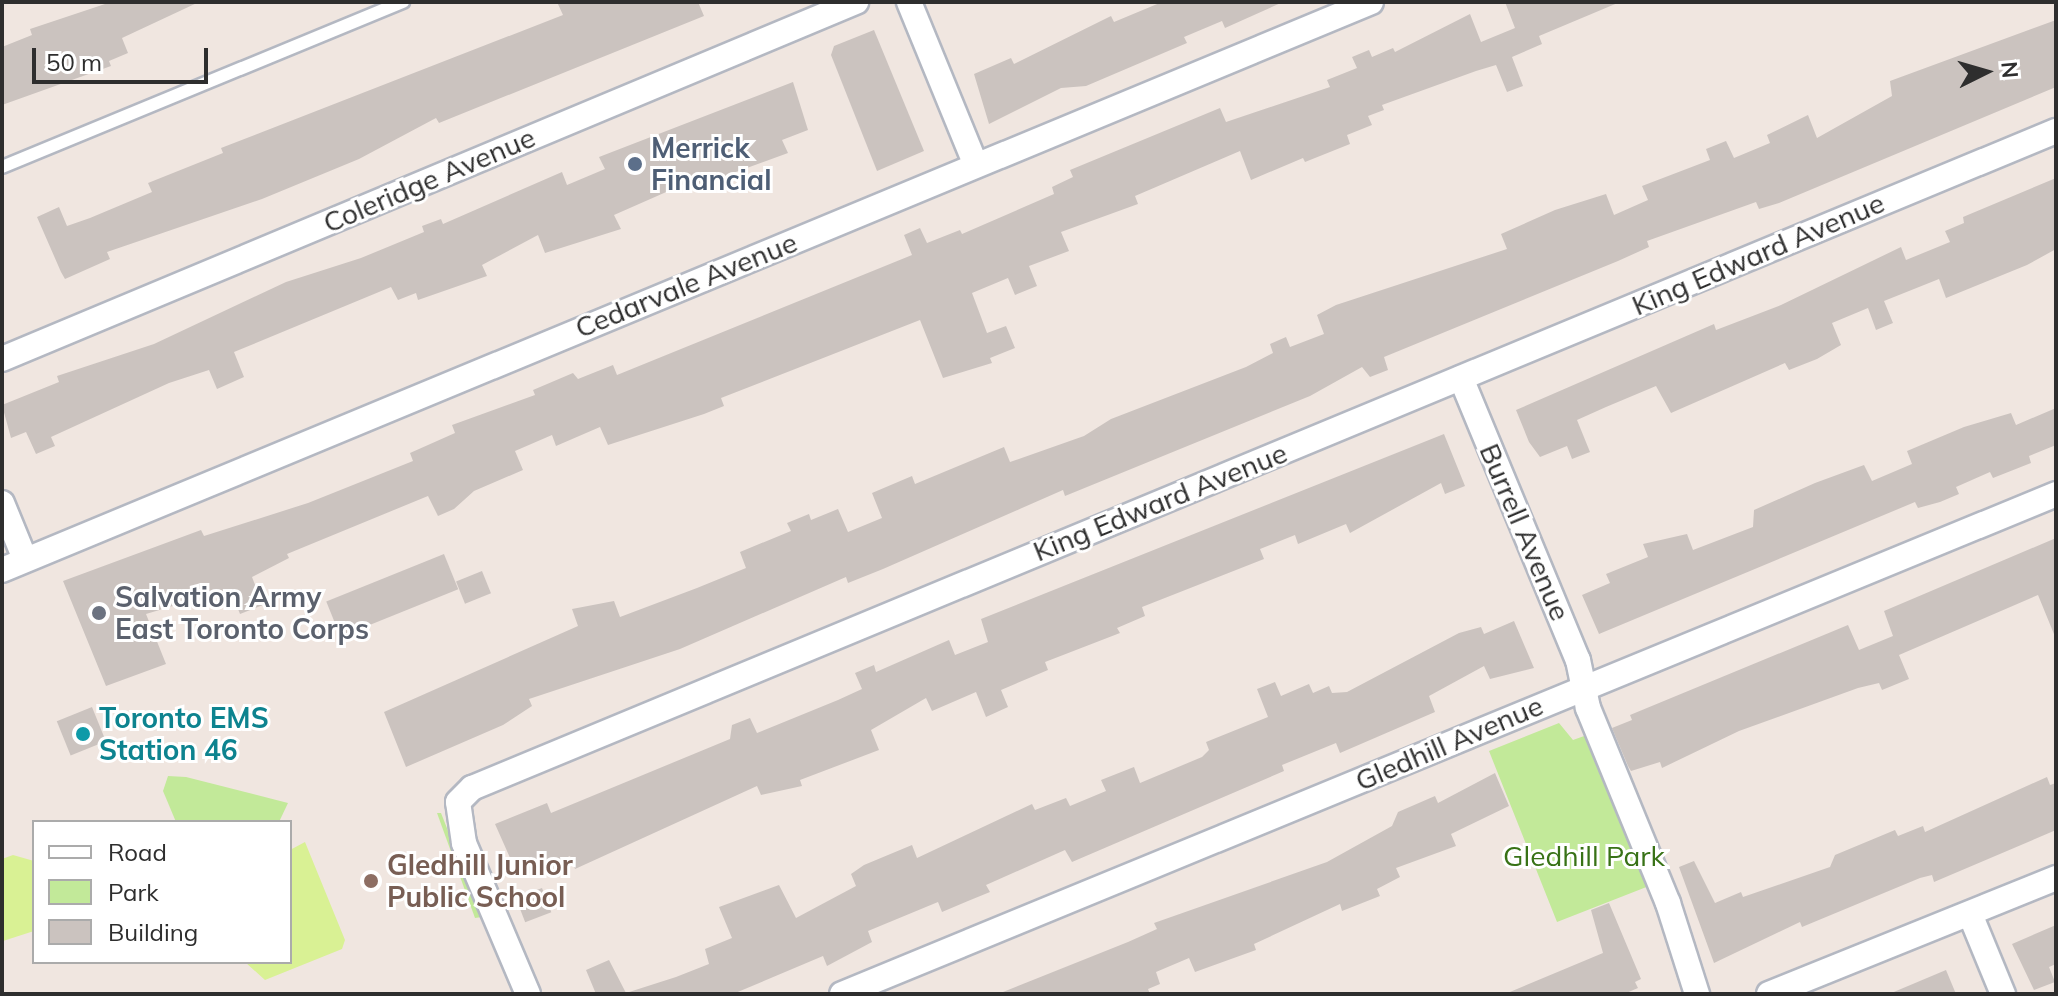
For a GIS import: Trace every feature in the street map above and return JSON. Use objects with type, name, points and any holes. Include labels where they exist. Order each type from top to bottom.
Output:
[{"type":"street","name":"Coleridge Avenue","points":[[2,359],[856,2]]},
{"type":"street","points":[[909,2],[976,165]]},
{"type":"street","name":"Cedarvale Avenue","points":[[2,570],[1371,2]]},
{"type":"street","name":"King Edward Avenue","points":[[528,994],[464,843],[458,802],[472,788],[2056,131]]},
{"type":"street","name":"Burrell Avenue","points":[[1461,378],[1585,687],[1697,994]]},
{"type":"street","name":"Gledhill Avenue","points":[[842,994],[2056,494]]},
{"type":"street","points":[[2,503],[25,559]]},
{"type":"street","points":[[1769,994],[2056,878]]},
{"type":"street","points":[[1970,914],[2003,994]]},
{"type":"lane","points":[[2,167],[403,2]]},
{"type":"green space","name":"Gledhill Park","points":[[1559,723],[1573,740],[1587,735],[1649,886],[1557,922],[1489,751]]},
{"type":"green space","points":[[168,776],[186,777],[288,803],[280,820],[175,820],[163,791]]},
{"type":"green space","points":[[437,813],[441,813],[482,917],[475,918]]},
{"type":"green space","points":[[305,842],[345,940],[342,949],[265,980],[247,964],[292,964],[292,849]]},
{"type":"green space","points":[[13,855],[32,860],[32,932],[3,941],[2,859]]},
{"type":"building","points":[[111,2],[199,2],[122,38],[128,53],[109,61],[111,66],[2,105],[2,47],[32,35],[30,29]]},
{"type":"building","points":[[557,2],[698,2],[704,16],[439,123],[436,118],[359,159],[262,199],[107,252],[110,259],[65,279],[61,272],[37,217],[59,207],[67,226],[90,218],[152,192],[148,183],[223,153],[221,148],[563,15]]},
{"type":"building","points":[[1162,2],[1283,2],[1225,28],[1222,21],[1184,37],[1187,43],[1086,86],[1061,88],[989,124],[974,74],[1011,58],[1014,64],[1111,16],[1114,22]]},
{"type":"building","points":[[1505,2],[1620,2],[1539,36],[1542,44],[1512,57],[1523,86],[1507,92],[1496,65],[1476,71],[1382,105],[1384,110],[1368,116],[1372,125],[1347,135],[1350,144],[1305,162],[1303,158],[1251,180],[1240,151],[1135,196],[1138,204],[1061,232],[1069,251],[1029,266],[1037,286],[1015,295],[1008,278],[972,293],[987,333],[1006,326],[1015,348],[990,358],[992,363],[943,378],[920,320],[721,398],[724,406],[608,445],[600,427],[556,446],[552,435],[515,451],[523,470],[474,491],[454,509],[438,516],[428,496],[287,554],[289,558],[252,577],[263,605],[240,614],[230,589],[146,614],[166,664],[106,686],[63,581],[201,530],[204,536],[308,503],[413,461],[410,453],[455,433],[452,425],[535,395],[533,390],[573,373],[578,379],[613,365],[617,375],[912,255],[904,235],[920,228],[927,243],[960,230],[962,234],[1054,194],[1052,187],[1073,177],[1070,170],[1220,108],[1226,122],[1330,87],[1327,80],[1357,68],[1352,57],[1369,50],[1372,57],[1393,48],[1395,52],[1470,14],[1481,42],[1515,28]]},
{"type":"building","points":[[2056,20],[2056,87],[1779,203],[1759,209],[1756,202],[1647,241],[1649,247],[1618,261],[1384,357],[1388,370],[1370,377],[1362,367],[1310,396],[1065,496],[1063,490],[848,583],[846,577],[680,649],[529,699],[532,706],[503,725],[406,767],[384,712],[578,626],[572,609],[614,601],[620,617],[697,588],[746,568],[740,552],[791,531],[787,523],[809,514],[811,520],[838,509],[848,532],[882,518],[872,493],[912,476],[915,484],[1004,447],[1010,462],[1084,436],[1111,419],[1246,367],[1273,353],[1270,344],[1286,337],[1290,347],[1324,334],[1317,315],[1336,305],[1507,249],[1501,234],[1555,210],[1606,194],[1614,215],[1648,200],[1642,186],[1710,160],[1706,149],[1726,141],[1734,158],[1770,143],[1767,135],[1808,115],[1817,138],[1892,96],[1890,81]]},
{"type":"building","points":[[874,30],[924,151],[877,171],[831,55],[834,46]]},
{"type":"building","points":[[793,82],[808,130],[782,140],[788,153],[700,185],[698,178],[614,215],[621,229],[545,253],[538,235],[482,265],[487,276],[418,300],[416,293],[398,300],[391,287],[234,352],[244,377],[217,389],[209,370],[169,383],[51,437],[55,446],[36,454],[26,432],[11,438],[2,405],[59,382],[57,376],[154,344],[286,282],[361,258],[424,232],[422,226],[441,219],[443,224],[562,172],[567,185],[605,169],[599,157]]},
{"type":"building","points":[[2056,178],[2056,249],[2027,265],[1946,298],[1939,279],[1884,301],[1893,323],[1876,330],[1868,308],[1832,323],[1841,345],[1817,359],[1789,370],[1785,363],[1671,413],[1656,386],[1606,407],[1577,420],[1590,452],[1572,459],[1567,446],[1540,457],[1529,442],[1516,410],[1714,324],[1716,330],[1781,305],[1901,247],[1906,260],[1950,242],[1945,231],[1964,223],[1963,217]]},
{"type":"building","points":[[2056,408],[2056,445],[2029,456],[2031,463],[1993,478],[1990,472],[1956,487],[1959,494],[1940,502],[1918,508],[1915,502],[1599,634],[1582,595],[1610,583],[1606,574],[1648,557],[1643,544],[1687,534],[1693,550],[1753,527],[1754,510],[1815,483],[1864,465],[1872,481],[1912,464],[1907,451],[1964,427],[2011,413],[2016,425]]},
{"type":"building","points":[[1444,434],[1465,486],[1445,494],[1441,483],[1350,533],[1346,524],[1298,544],[1295,535],[1260,549],[1264,559],[1142,607],[1145,616],[1117,628],[1120,633],[1045,662],[1048,670],[1001,690],[1008,707],[986,717],[976,692],[932,711],[926,698],[871,730],[879,750],[800,780],[802,786],[761,795],[757,786],[575,869],[570,856],[519,878],[495,824],[547,803],[551,813],[730,739],[732,725],[750,718],[757,733],[838,700],[862,689],[855,673],[874,665],[876,672],[949,640],[955,655],[988,642],[981,619]]},
{"type":"building","points":[[2056,538],[2056,639],[2038,595],[1899,655],[1909,679],[1882,690],[1879,683],[1858,688],[1739,731],[1662,768],[1660,762],[1631,771],[1628,766],[1612,728],[1632,720],[1630,715],[1848,625],[1859,650],[1893,636],[1884,611]]},
{"type":"building","points":[[444,554],[458,589],[340,637],[326,602]]},
{"type":"building","points":[[482,571],[491,593],[465,604],[456,581]]},
{"type":"building","points":[[1514,621],[1534,668],[1490,679],[1484,666],[1429,696],[1435,712],[1340,753],[1336,743],[1282,765],[1284,771],[1072,862],[1065,850],[986,885],[990,892],[942,912],[938,902],[868,931],[872,942],[827,966],[823,956],[733,994],[596,994],[586,970],[609,960],[626,993],[676,977],[709,964],[705,949],[732,938],[719,907],[779,885],[796,918],[856,886],[851,874],[864,865],[912,845],[917,858],[1032,804],[1035,810],[1066,798],[1070,806],[1106,791],[1101,780],[1134,767],[1140,783],[1202,757],[1209,750],[1206,742],[1268,717],[1257,689],[1275,682],[1281,696],[1309,684],[1313,693],[1329,686],[1332,693],[1347,692],[1459,633],[1481,627],[1484,634]]},
{"type":"building","name":"Toronto EMS Station 46","points":[[92,707],[106,741],[71,756],[57,721]]},
{"type":"building","points":[[1495,773],[1509,806],[1451,834],[1456,846],[1396,868],[1400,877],[1377,889],[1380,896],[1342,911],[1340,904],[1254,944],[1256,950],[1195,972],[1189,958],[1156,972],[1160,984],[1148,989],[1150,994],[998,994],[1157,929],[1154,923],[1327,862],[1392,826],[1398,812],[1435,796],[1438,803]]},
{"type":"building","points":[[2047,777],[2050,785],[2056,783],[2056,830],[1934,882],[1932,875],[1920,878],[1802,927],[1800,922],[1714,963],[1679,867],[1694,861],[1715,903],[1741,892],[1743,897],[1830,867],[1835,855],[1895,830],[1898,836],[1923,826],[1925,832]]},
{"type":"building","points":[[542,888],[551,912],[525,922],[516,898]]},
{"type":"building","points":[[1609,903],[1641,979],[1635,982],[1638,988],[1624,994],[1505,994],[1603,953],[1591,910]]},
{"type":"building","points":[[2056,925],[2056,964],[2049,967],[2055,982],[2034,990],[2012,944]]},
{"type":"building","points":[[1946,970],[1956,994],[1889,994]]},
{"type":"place","name":"Merrick Financial","points":[[635,164]]},
{"type":"place","name":"Salvation Army East Toronto Corps","points":[[99,613]]},
{"type":"place","name":"Toronto EMS Station 46","points":[[83,734]]},
{"type":"place","name":"Gledhill Junior Public School","points":[[371,881]]}]
